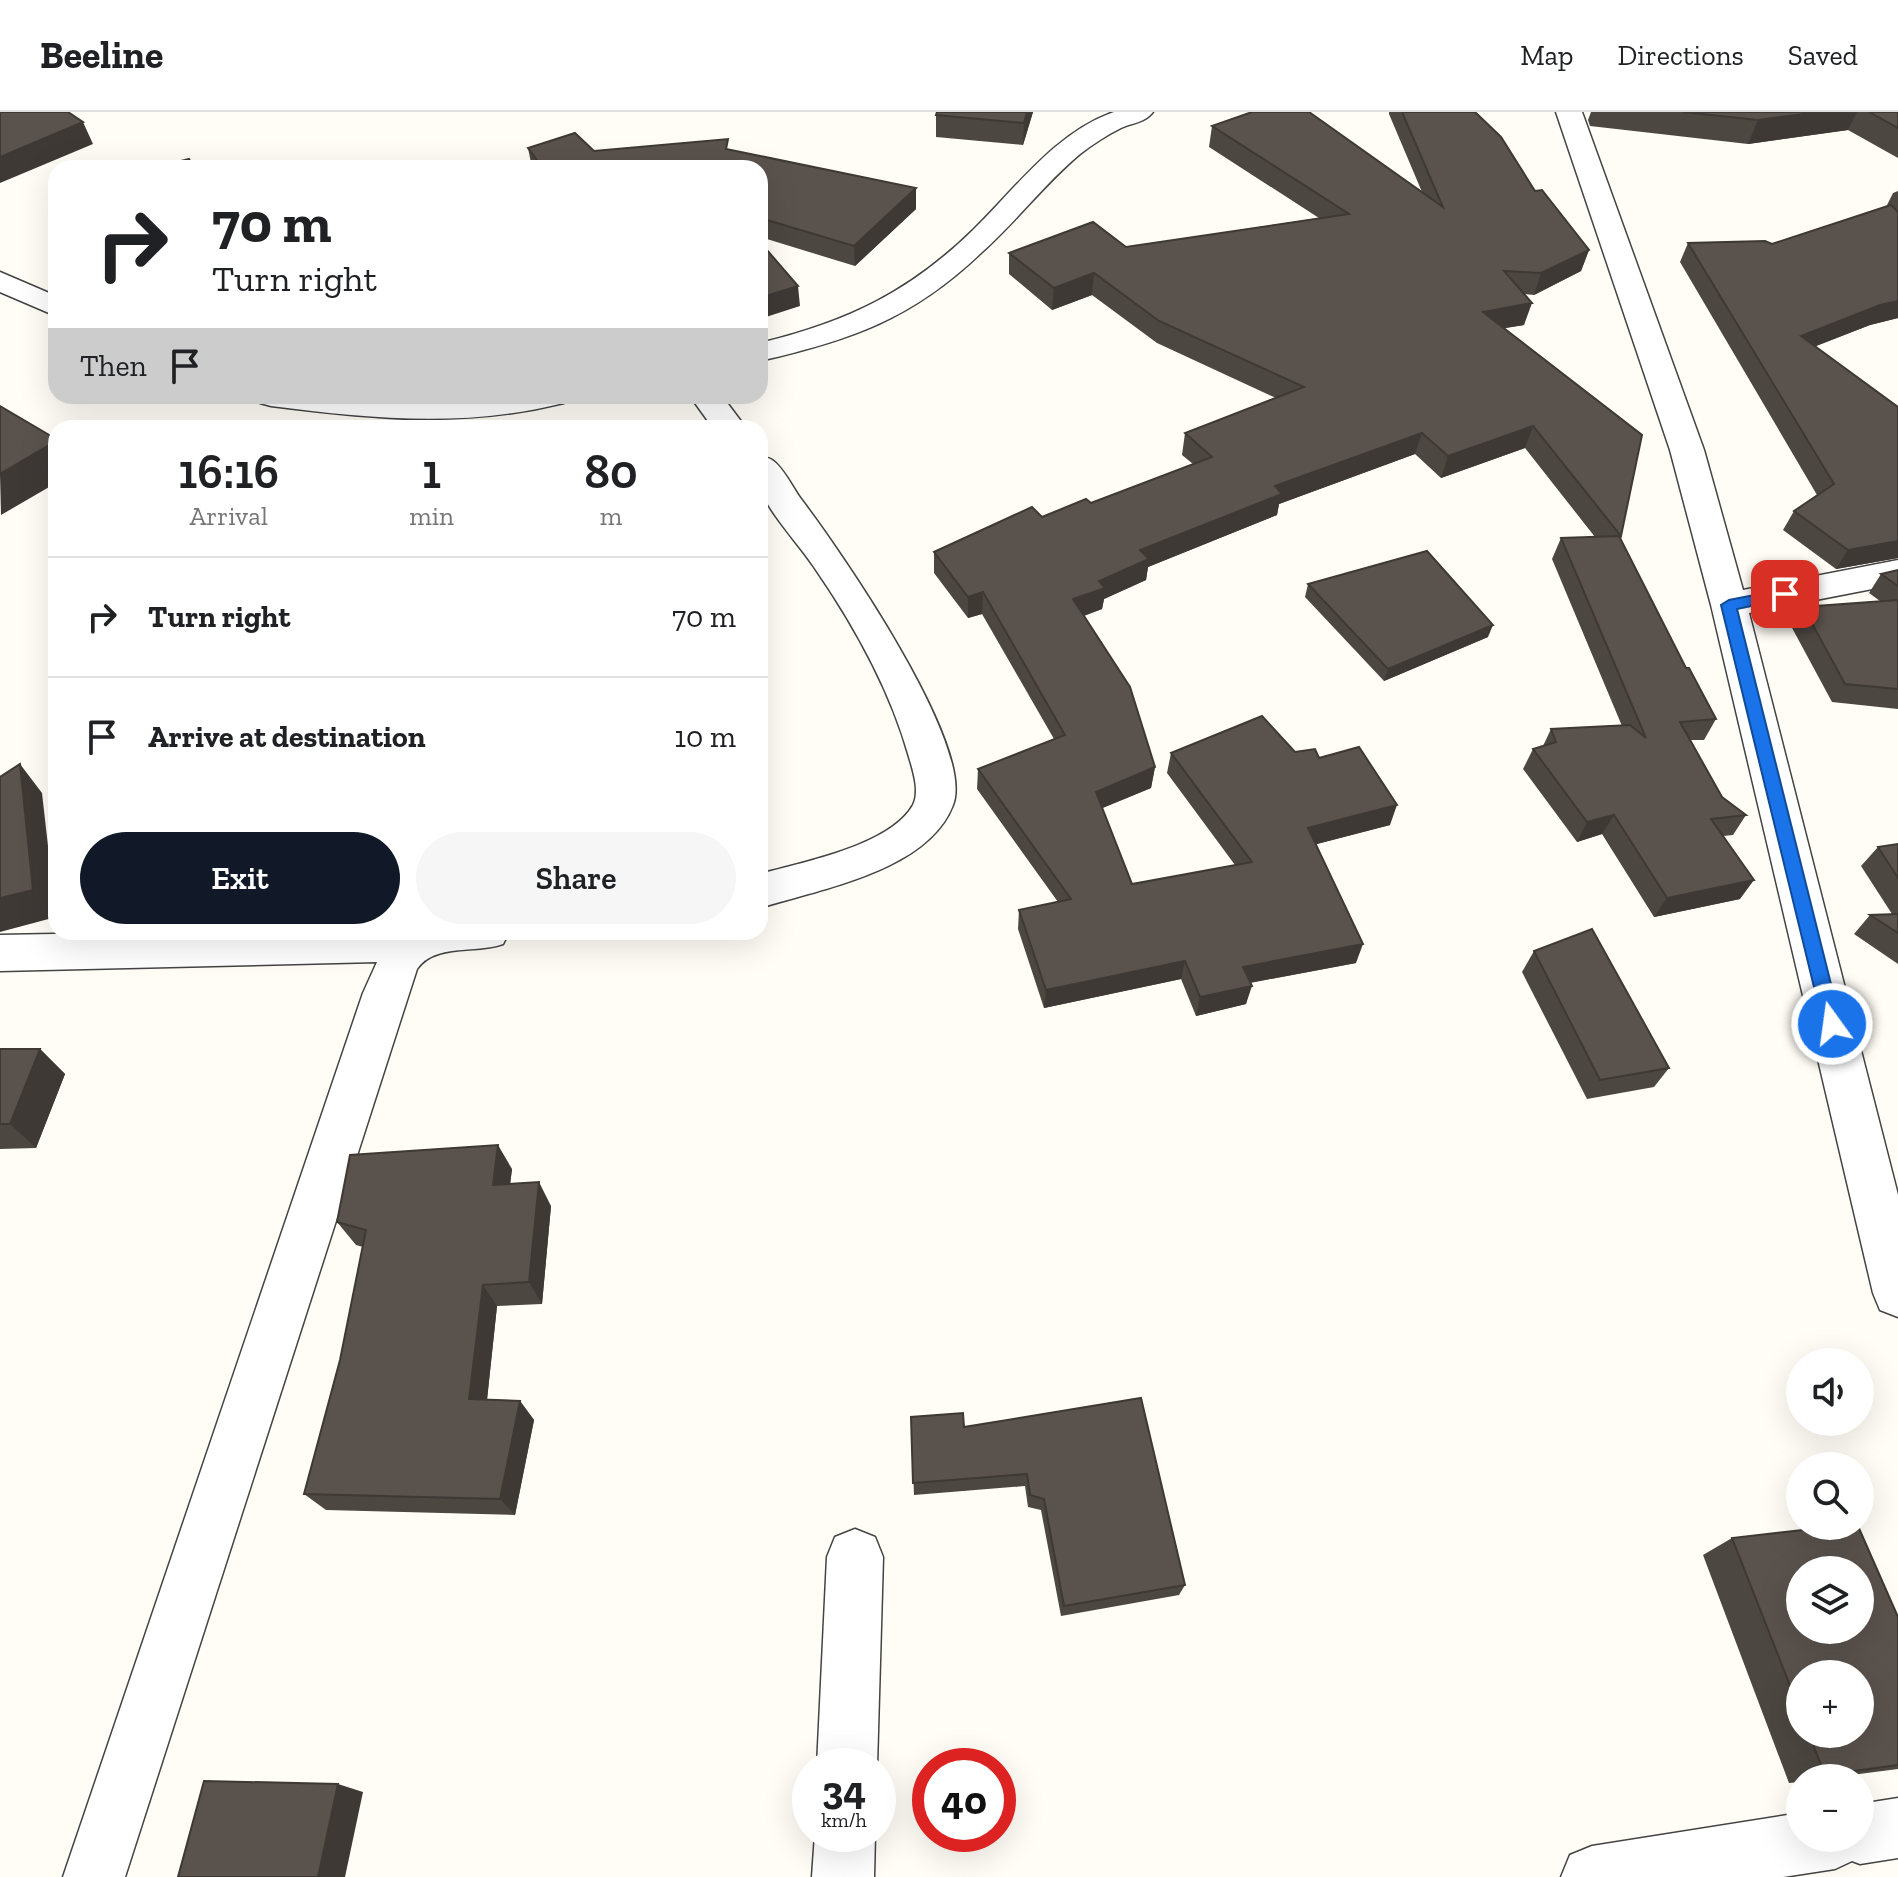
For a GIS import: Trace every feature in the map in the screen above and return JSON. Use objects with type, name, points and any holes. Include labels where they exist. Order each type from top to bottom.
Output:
[{"type":"street","points":[[768,349],[875,316],[910,295],[983,237],[1050,166],[1094,130],[1140,112]]},
{"type":"street","points":[[1569,112],[1687,450],[1729,605],[1898,1293]]},
{"type":"street","points":[[0,281],[48,303]]},
{"type":"street","points":[[338,404],[435,411],[509,404]]},
{"type":"street","points":[[542,420],[569,404]]},
{"type":"street","points":[[768,478],[832,566],[896,678],[933,771],[935,801],[921,824],[895,843],[858,861],[768,889]]},
{"type":"street","points":[[1729,605],[1898,572]]},
{"type":"street","points":[[0,953],[413,944],[428,940]]},
{"type":"street","points":[[94,1877],[385,993],[398,964],[413,944]]},
{"type":"street","points":[[848,1748],[855,1557]]},
{"type":"street","points":[[1874,1832],[1898,1828]]},
{"type":"street","points":[[1592,1877],[1786,1846]]},
{"type":"street","points":[[843,1877],[844,1852]]},
{"type":"building","points":[[0,112],[68,112],[83,122],[0,157]]},
{"type":"building","points":[[937,112],[1027,112],[1024,123],[936,115]]},
{"type":"building","points":[[1252,112],[1309,112],[1443,207],[1402,112],[1475,112],[1501,137],[1535,191],[1542,190],[1589,250],[1541,273],[1504,271],[1532,303],[1483,312],[1642,435],[1621,536],[1533,426],[1448,456],[1422,433],[1275,486],[1282,494],[1140,550],[1149,559],[1099,581],[1105,588],[1073,599],[1130,687],[1155,767],[1096,792],[1132,884],[1252,862],[1171,753],[1262,716],[1295,752],[1315,749],[1319,758],[1359,747],[1397,805],[1308,828],[1363,944],[1243,967],[1252,986],[1200,997],[1185,961],[1046,990],[1019,910],[1071,899],[978,769],[1065,735],[983,592],[968,597],[934,552],[1032,507],[1042,517],[1086,499],[1091,503],[1212,457],[1185,433],[1304,387],[1159,321],[1094,273],[1054,288],[1009,253],[1093,222],[1126,247],[1349,214],[1212,126]]},
{"type":"building","points":[[1683,112],[1819,112],[1758,120]]},
{"type":"building","points":[[1869,112],[1898,112],[1898,128]]},
{"type":"building","points":[[575,133],[594,151],[728,139],[726,149],[916,188],[854,246],[768,220],[768,160],[537,160],[528,148]]},
{"type":"building","points":[[1891,205],[1898,212],[1898,301],[1801,336],[1898,407],[1898,541],[1848,550],[1794,511],[1834,484],[1688,243],[1765,241],[1772,244]]},
{"type":"building","points":[[768,251],[798,286],[768,295]]},
{"type":"building","points":[[0,406],[48,434],[48,446],[0,474]]},
{"type":"building","points":[[1619,536],[1686,668],[1689,668],[1716,719],[1680,722],[1722,797],[1746,815],[1711,819],[1754,880],[1667,898],[1614,815],[1587,822],[1533,749],[1556,742],[1551,729],[1630,725],[1646,738],[1561,538]]},
{"type":"building","points":[[1427,551],[1493,625],[1388,669],[1308,584]]},
{"type":"building","points":[[1898,570],[1898,586],[1881,574]]},
{"type":"building","points":[[1898,600],[1898,689],[1845,684],[1803,607]]},
{"type":"building","points":[[20,764],[33,890],[0,898],[0,777]]},
{"type":"building","points":[[1898,844],[1898,878],[1878,847]]},
{"type":"building","points":[[1898,914],[1898,933],[1870,915]]},
{"type":"building","points":[[1592,929],[1669,1068],[1600,1080],[1534,951]]},
{"type":"building","points":[[0,1049],[40,1049],[10,1124],[0,1124]]},
{"type":"building","points":[[498,1145],[493,1185],[539,1182],[529,1282],[483,1285],[469,1399],[520,1401],[500,1499],[304,1494],[340,1360],[366,1230],[337,1222],[350,1155]]},
{"type":"building","points":[[1141,1398],[1185,1585],[1064,1606],[1044,1499],[1030,1495],[1027,1474],[913,1483],[911,1417],[963,1413],[964,1427]]},
{"type":"building","points":[[1786,1532],[1786,1540],[1864,1540],[1871,1556],[1786,1556],[1786,1644],[1874,1644],[1874,1562],[1898,1617],[1898,1765],[1874,1768],[1874,1764],[1821,1764],[1814,1748],[1874,1748],[1874,1660],[1786,1660],[1786,1675],[1732,1538]]},
{"type":"building","points":[[204,1781],[338,1784],[318,1877],[178,1877]]},
{"type":"route","points":[[1785,594],[1729,605],[1832,1024]]}]
